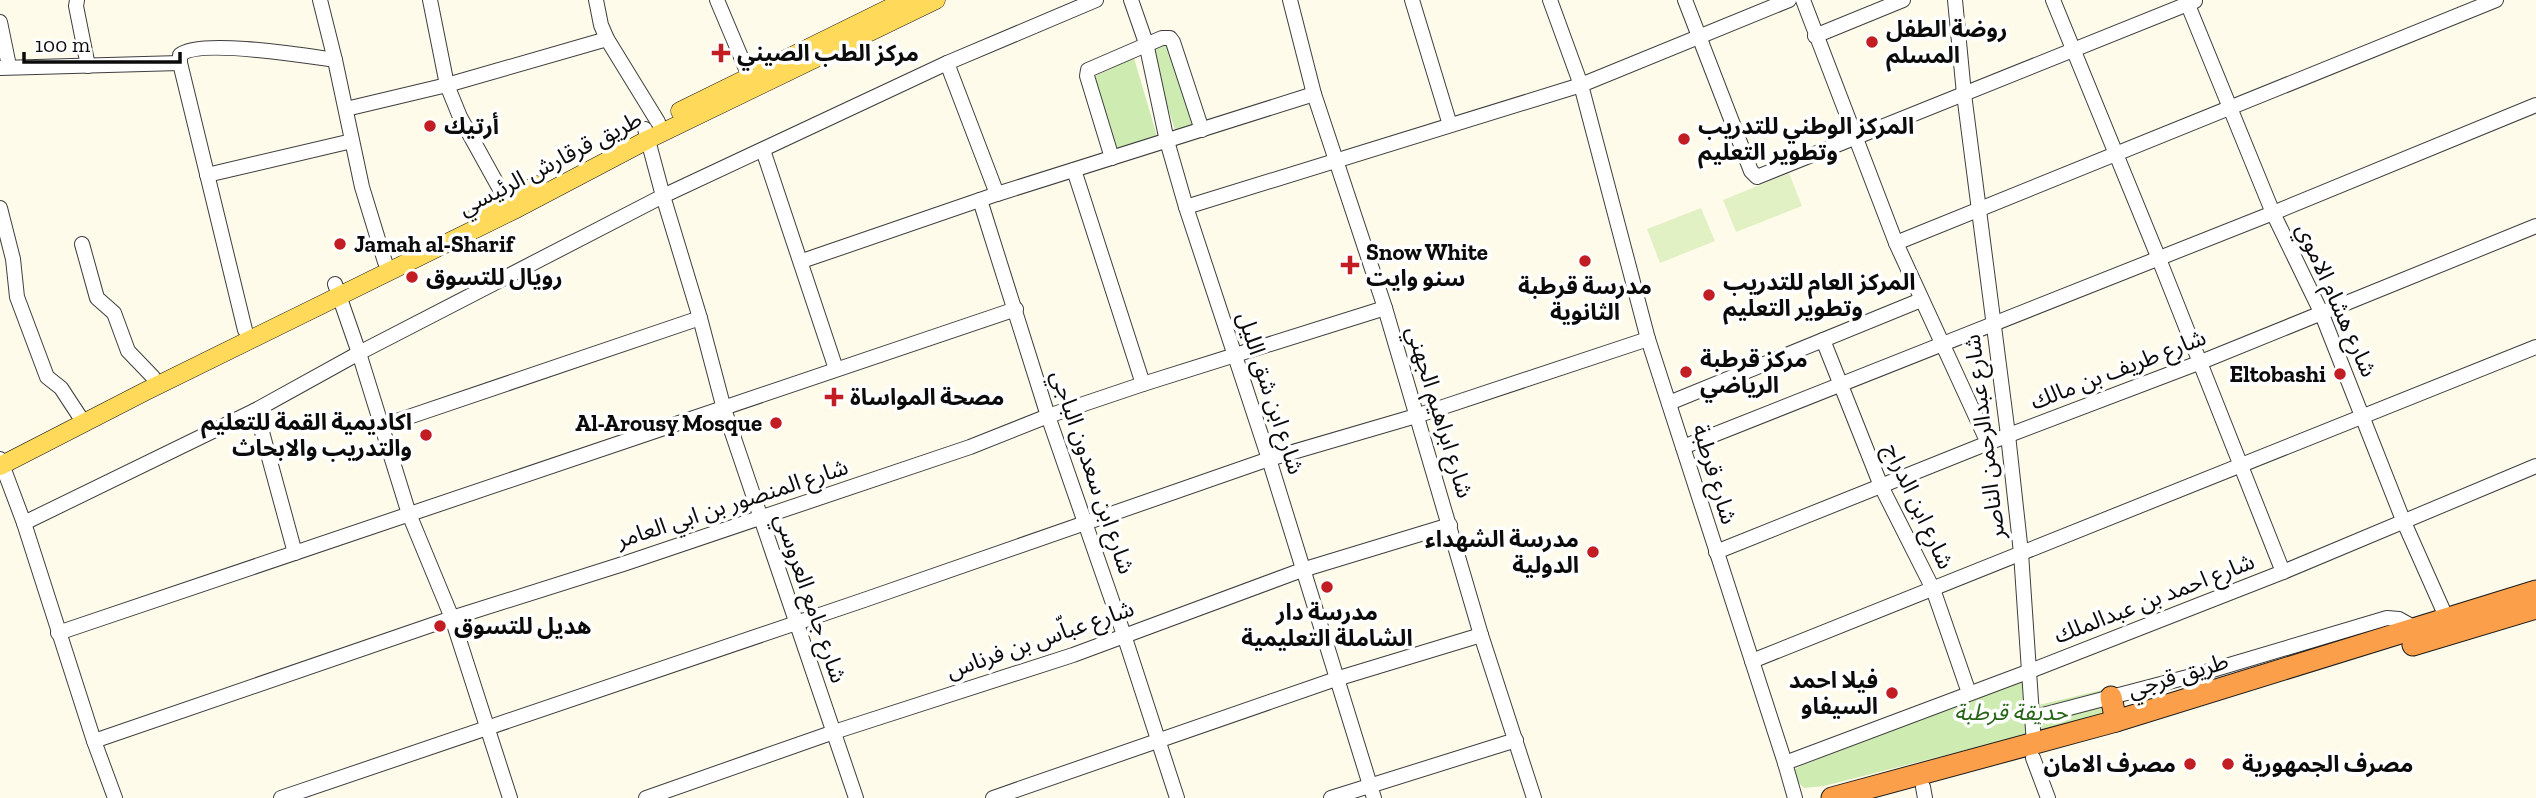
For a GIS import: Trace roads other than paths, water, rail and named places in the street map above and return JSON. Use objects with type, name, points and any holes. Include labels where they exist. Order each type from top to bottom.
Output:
[{"type":"highway","name":"طريق قرجي","points":[[1880,798],[1924,792],[2116,721],[2536,591]]},
{"type":"highway","name":"طريق قرجي","points":[[1832,798],[2034,751],[2119,735],[2536,608]]},
{"type":"highway","points":[[2111,697],[2116,721]]},
{"type":"main road","name":"طريق قرقارش الرئيسي","points":[[1,461],[153,377],[245,330],[514,210],[651,130],[881,5],[906,0]]},
{"type":"main road","name":"طريق قرقارش الرئيسي","points":[[1,461],[337,290],[385,262],[506,200],[651,130],[936,0]]},
{"type":"street","points":[[77,0],[88,66]]},
{"type":"street","points":[[320,0],[362,187],[385,262]]},
{"type":"street","points":[[430,0],[447,85],[460,117],[506,200]]},
{"type":"street","name":"شارع جامع العروسي","points":[[596,0],[601,25],[631,81],[651,130],[663,196],[724,409],[759,519],[856,798]]},
{"type":"street","points":[[717,0],[749,76]]},
{"type":"street","points":[[24,523],[256,410],[359,353],[663,196],[947,63],[1096,0]]},
{"type":"street","name":"شارع ابن شق الليل","points":[[1131,0],[1146,43],[1167,141],[1186,207],[1269,459],[1372,792]]},
{"type":"street","name":"شارع ابراهيم الجهني","points":[[1290,0],[1314,94],[1385,307],[1481,635],[1534,798]]},
{"type":"street","points":[[1412,0],[1450,125]]},
{"type":"street","name":"شارع قرطبة","points":[[1550,0],[1581,85],[1648,339],[1795,798]]},
{"type":"street","points":[[1685,0],[1754,176],[1762,177],[2190,1]]},
{"type":"street","points":[[1186,207],[1581,85],[1789,0]]},
{"type":"street","points":[[1802,0],[1896,243],[1988,443]]},
{"type":"street","points":[[1815,36],[1903,0]]},
{"type":"street","name":"شارع عبدالرحمن الناصر","points":[[1955,0],[1964,94],[2021,552],[2034,751],[2048,798]]},
{"type":"street","points":[[2053,0],[2201,362],[2283,572]]},
{"type":"street","points":[[1896,243],[2496,0]]},
{"type":"street","name":"شارع هشام الاموي","points":[[2190,1],[2273,213],[2321,312],[2403,520],[2447,619]]},
{"type":"street","points":[[0,22],[4,67],[180,63]]},
{"type":"street","points":[[1112,158],[1087,73],[1091,67],[1161,38],[1170,37],[1173,42],[1202,130]]},
{"type":"street","points":[[346,109],[447,85],[607,39]]},
{"type":"street","points":[[245,330],[180,55],[185,51],[200,48],[261,50],[335,60]]},
{"type":"street","points":[[947,63],[997,194]]},
{"type":"street","points":[[802,261],[997,194],[1314,94]]},
{"type":"street","points":[[1683,447],[2273,213],[2536,105]]},
{"type":"street","points":[[208,175],[352,141]]},
{"type":"street","points":[[763,150],[836,369]]},
{"type":"street","points":[[1074,170],[1143,384]]},
{"type":"street","name":"شارع ابن سعدون الباجي","points":[[980,200],[1048,416],[1087,524],[1177,798]]},
{"type":"street","points":[[1,216],[13,259],[17,297],[47,377],[61,387],[80,417]]},
{"type":"street","name":"شارع طريف بن مالك","points":[[1716,552],[2008,435],[2201,362],[2536,226]]},
{"type":"street","points":[[82,244],[97,298],[114,313],[128,351],[153,377]]},
{"type":"street","points":[[337,290],[410,514],[452,618],[510,798]]},
{"type":"street","points":[[1669,402],[1921,300]]},
{"type":"street","name":"شارع المنصور بن ابي العامر","points":[[94,741],[452,618],[759,519],[1143,384],[1385,307]]},
{"type":"street","points":[[58,633],[1016,309]]},
{"type":"street","points":[[382,426],[700,318]]},
{"type":"street","points":[[281,798],[796,624],[1269,459],[1416,416],[1648,339]]},
{"type":"street","name":"شارع ابن الدراج","points":[[1823,340],[1881,486],[1933,589],[1969,693]]},
{"type":"street","points":[[1752,662],[2536,347]]},
{"type":"street","points":[[256,410],[295,553]]},
{"type":"street","points":[[1,461],[24,523],[94,741],[116,798]]},
{"type":"street","name":"شارع احمد بن عبدالملك","points":[[1785,762],[2030,671],[2283,572],[2536,466]]},
{"type":"street","name":"شارع عباّس بن فرناس","points":[[646,798],[834,732],[1073,654],[1302,570],[1450,525]]},
{"type":"street","points":[[2031,718],[2199,674],[2387,618],[2399,619],[2417,629]]},
{"type":"street","points":[[993,798],[1336,678],[1481,635]]},
{"type":"street","points":[[1331,798],[1372,792],[1516,740]]},
{"type":"place","name":"روضة الطفل المسلم","points":[[1872,42]]},
{"type":"place","name":"مركز الطب الصيني","points":[[721,53]]},
{"type":"place","name":"أرتيك","points":[[430,126]]},
{"type":"place","name":"المركز الوطني للتدريب وتطوير التعليم","points":[[1684,139]]},
{"type":"place","name":"Jamah al-Sharif","points":[[340,244]]},
{"type":"place","name":"مدرسة قرطبة الثانوية","points":[[1585,261]]},
{"type":"place","name":"Snow White سنو وايت","points":[[1350,265]]},
{"type":"place","name":"رويال للتسوق","points":[[412,277]]},
{"type":"place","name":"المركز العام للتدريب وتطوير التعليم","points":[[1709,295]]},
{"type":"place","name":"مركز قرطبة الرياضي","points":[[1686,372]]},
{"type":"place","name":"Eltobashi","points":[[2340,374]]},
{"type":"place","name":"مصحة المواساة","points":[[834,397]]},
{"type":"place","name":"Al-Arousy Mosque","points":[[776,423]]},
{"type":"place","name":"اكاديمية القمة للتعليم والتدريب والابحاث","points":[[426,435]]},
{"type":"place","name":"مدرسة الشهداء الدولية","points":[[1593,552]]},
{"type":"place","name":"مدرسة دار الشاملة التعليمية","points":[[1327,587]]},
{"type":"place","name":"هديل للتسوق","points":[[440,626]]},
{"type":"place","name":"فيلا احمد السيفاو","points":[[1892,693]]},
{"type":"place","name":"مصرف الامان","points":[[2190,764]]},
{"type":"place","name":"مصرف الجمهورية","points":[[2228,764]]},
{"type":"park label","name":"حديقة قرطبة","points":[[2011,712]]}]
